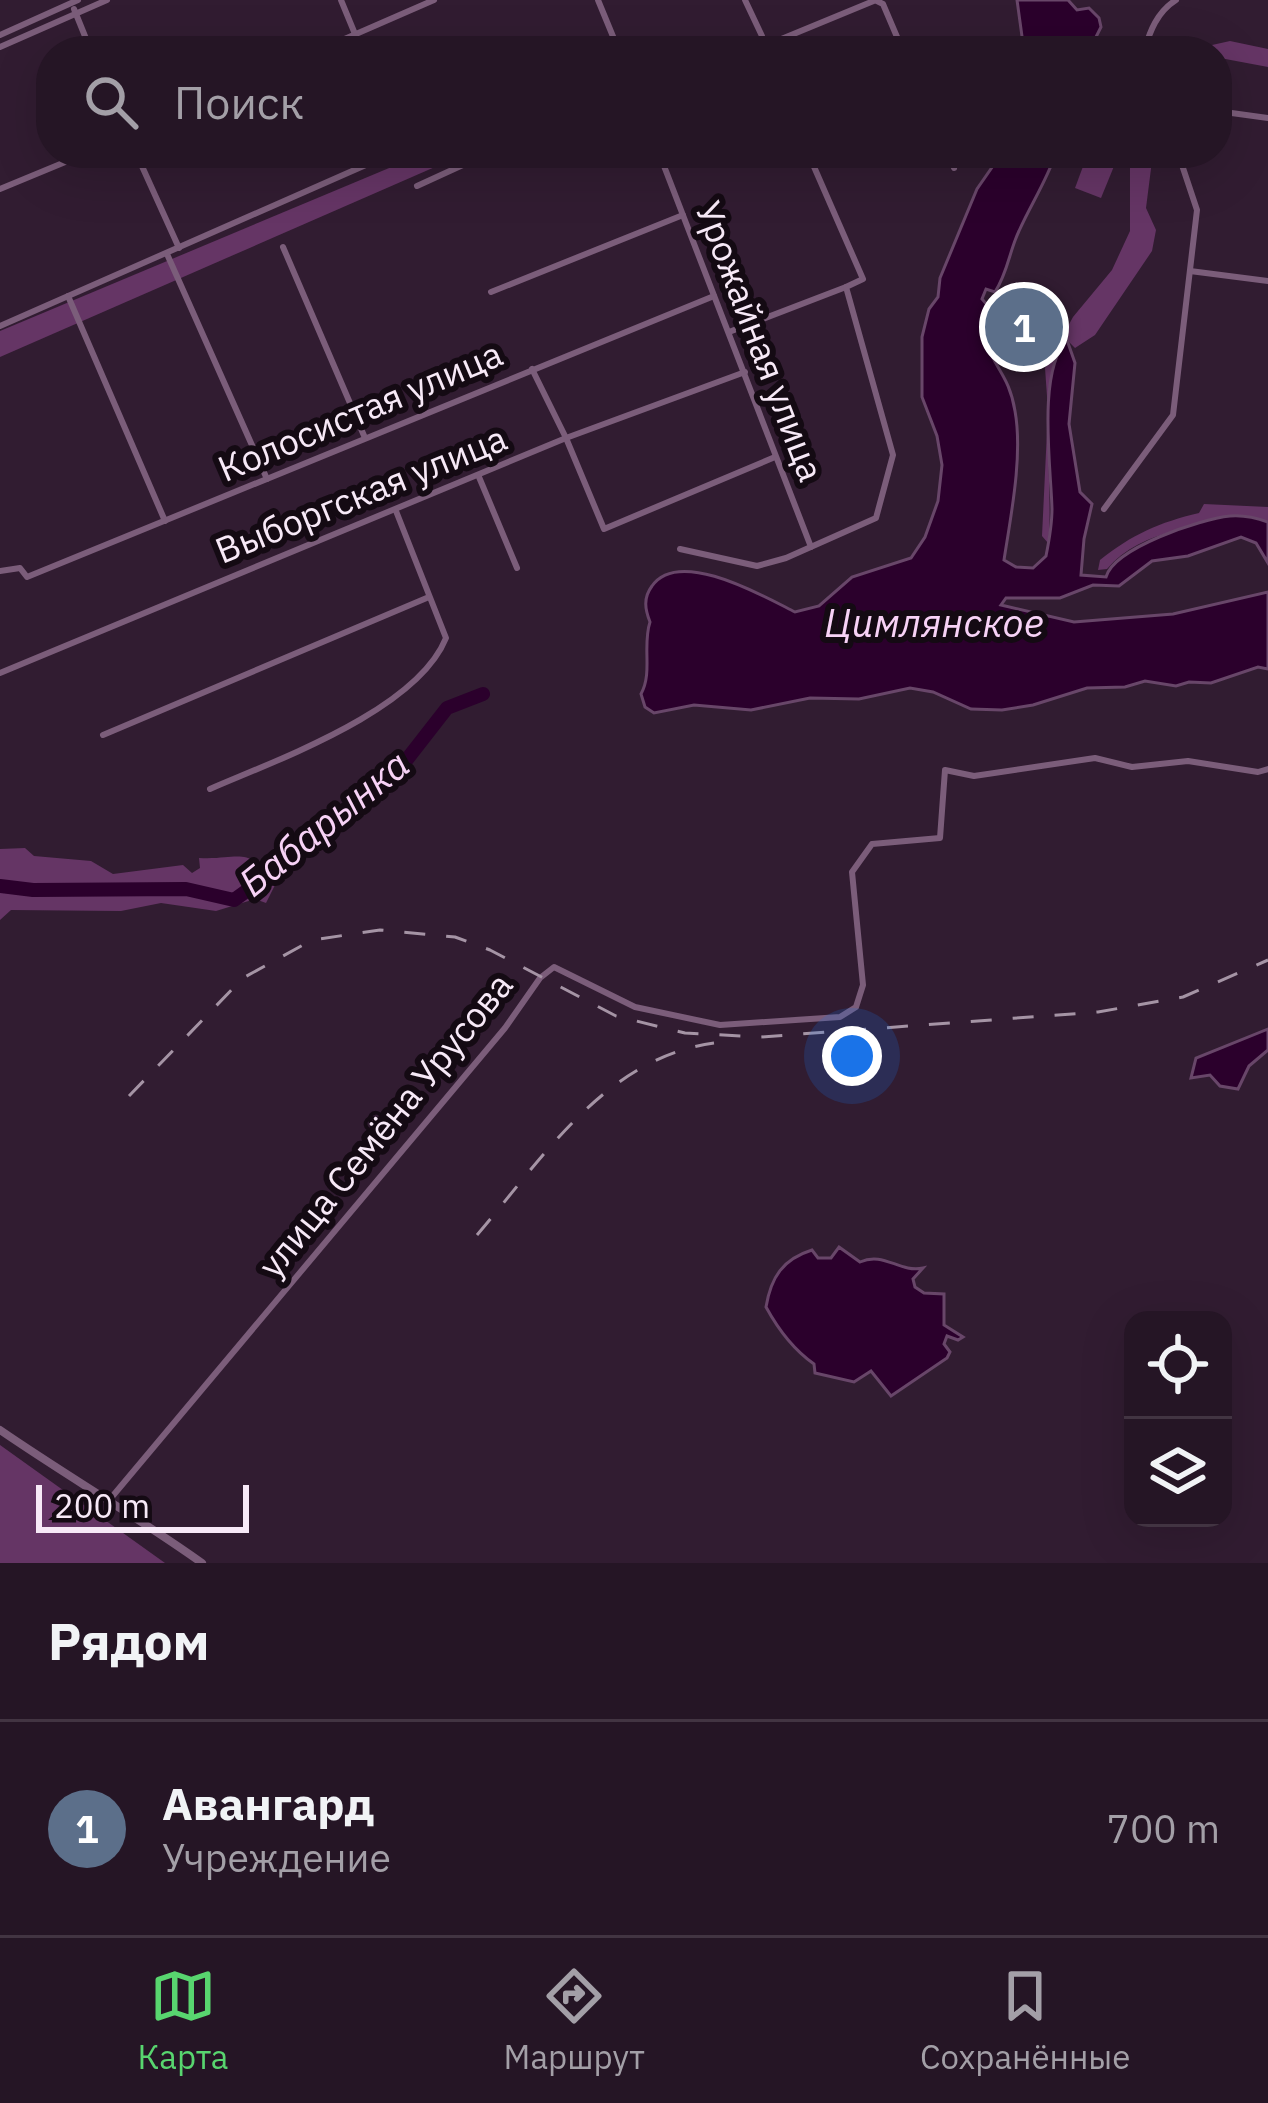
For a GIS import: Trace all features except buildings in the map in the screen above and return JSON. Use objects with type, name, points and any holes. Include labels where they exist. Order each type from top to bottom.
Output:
[{"type":"street","points":[[0,47],[107,0]]},
{"type":"street","points":[[341,0],[355,34]]},
{"type":"street","points":[[351,36],[434,0]]},
{"type":"street","points":[[598,0],[613,36]]},
{"type":"street","points":[[746,0],[762,36]]},
{"type":"street","points":[[794,36],[878,0],[897,36]]},
{"type":"street","points":[[1149,36],[1165,7],[1175,0]]},
{"type":"street","points":[[0,35],[74,1],[85,36]]},
{"type":"street","points":[[1232,113],[1268,118]]},
{"type":"street","points":[[0,189],[51,168]]},
{"type":"street","points":[[143,168],[179,249]]},
{"type":"street","points":[[0,326],[360,168]]},
{"type":"street","points":[[417,186],[456,168]]},
{"type":"street","name":"Урожайная улица","points":[[665,168],[811,548]]},
{"type":"street","points":[[729,332],[862,279],[814,168]]},
{"type":"street","points":[[1104,509],[1173,415],[1197,210],[1183,168]]},
{"type":"street","points":[[491,292],[683,215]]},
{"type":"street","points":[[283,247],[365,438]]},
{"type":"street","points":[[167,254],[267,479]]},
{"type":"street","points":[[1190,271],[1268,281]]},
{"type":"street","points":[[680,549],[758,566],[876,518],[893,454],[846,287]]},
{"type":"street","points":[[68,296],[165,521]]},
{"type":"street","name":"Колосистая улица","points":[[0,572],[20,568],[27,577],[714,296]]},
{"type":"street","points":[[532,369],[604,529],[775,457]]},
{"type":"street","name":"Выборгская улица","points":[[0,673],[566,438],[745,372]]},
{"type":"street","points":[[479,477],[517,568]]},
{"type":"street","points":[[211,789],[340,733],[431,668],[446,638],[396,511]]},
{"type":"street","points":[[103,736],[429,597]]},
{"type":"street","name":"улица Семёна Урусова","points":[[111,1498],[505,1028],[540,978],[554,968],[635,1006],[719,1025],[840,1017],[856,1007],[863,985],[852,872],[872,844],[940,838],[945,770],[974,776],[1094,758],[1132,767],[1188,761],[1268,770]]},
{"type":"street","points":[[0,1430],[74,1480],[111,1498],[202,1563]]},
{"type":"shaded area","points":[[1232,41],[1268,49],[1268,67],[1232,60]]},
{"type":"shaded area","points":[[389,168],[433,168],[0,357],[0,331]]},
{"type":"shaded area","points":[[1082,168],[1113,168],[1101,198],[1075,188]]},
{"type":"shaded area","points":[[1130,168],[1151,168],[1146,208],[1156,230],[1152,251],[1095,335],[1075,348],[1067,340],[1057,356],[1049,406],[1048,543],[1042,536],[1048,410],[1045,368],[1073,317],[1112,270],[1130,231]]},
{"type":"shaded area","points":[[1204,504],[1268,507],[1268,522],[1260,519],[1178,530],[1138,544],[1107,569],[1098,570],[1100,560],[1123,543],[1199,513]]},
{"type":"shaded area","points":[[25,848],[34,856],[91,861],[113,874],[183,865],[192,873],[200,868],[199,858],[249,858],[277,881],[266,903],[255,899],[216,911],[161,903],[121,911],[11,910],[0,920],[0,849]]},
{"type":"shaded area","points":[[0,1445],[165,1563],[0,1563]]},
{"type":"water","points":[[1017,0],[1068,0],[1077,10],[1089,8],[1101,27],[1096,36],[1022,36]]},
{"type":"water","name":"Цимлянское","points":[[992,168],[1050,168],[995,292],[986,289],[982,299],[989,307],[991,353],[1011,395],[1017,428],[1004,560],[1033,568],[1046,556],[1052,509],[1049,396],[1058,354],[1067,340],[1075,363],[1069,424],[1080,492],[1092,504],[1081,575],[1106,577],[1112,566],[1141,546],[1199,523],[1230,516],[1268,522],[1268,563],[1256,543],[1241,537],[1188,556],[1152,561],[1119,586],[1093,585],[1060,598],[1006,598],[1001,605],[1074,622],[1173,614],[1268,592],[1268,669],[1258,667],[1211,683],[1176,686],[1145,681],[1087,688],[1002,710],[971,709],[933,692],[910,688],[859,699],[810,698],[751,710],[694,705],[654,713],[645,707],[641,694],[650,622],[646,604],[652,586],[665,575],[701,573],[795,612],[819,606],[852,577],[911,558],[925,537],[938,501],[942,465],[922,397],[922,337],[929,309],[938,297],[940,278],[977,189]]},
{"type":"water","points":[[1268,1029],[1268,1050],[1249,1066],[1238,1089],[1220,1086],[1210,1075],[1191,1078],[1196,1058]]},
{"type":"water","points":[[839,1247],[860,1262],[877,1259],[923,1268],[913,1279],[915,1287],[924,1293],[944,1294],[944,1325],[963,1337],[947,1336],[947,1358],[891,1396],[871,1371],[854,1382],[815,1373],[814,1364],[787,1338],[766,1307],[775,1278],[786,1264],[812,1250],[818,1258],[831,1258]]},
{"type":"waterway","name":"Бабарынка","points":[[0,886],[186,889],[234,900],[319,839],[368,791],[394,776],[447,708],[483,694]]},
{"type":"railway","points":[[129,1096],[243,978],[312,940],[380,930],[455,937],[490,950],[616,1016],[685,1033],[761,1037],[1098,1012],[1183,997],[1268,960]]},
{"type":"railway","points":[[477,1235],[552,1144],[609,1090],[675,1052],[714,1043]]},
{"type":"place","name":"Авангард","points":[[1024,327]]}]
